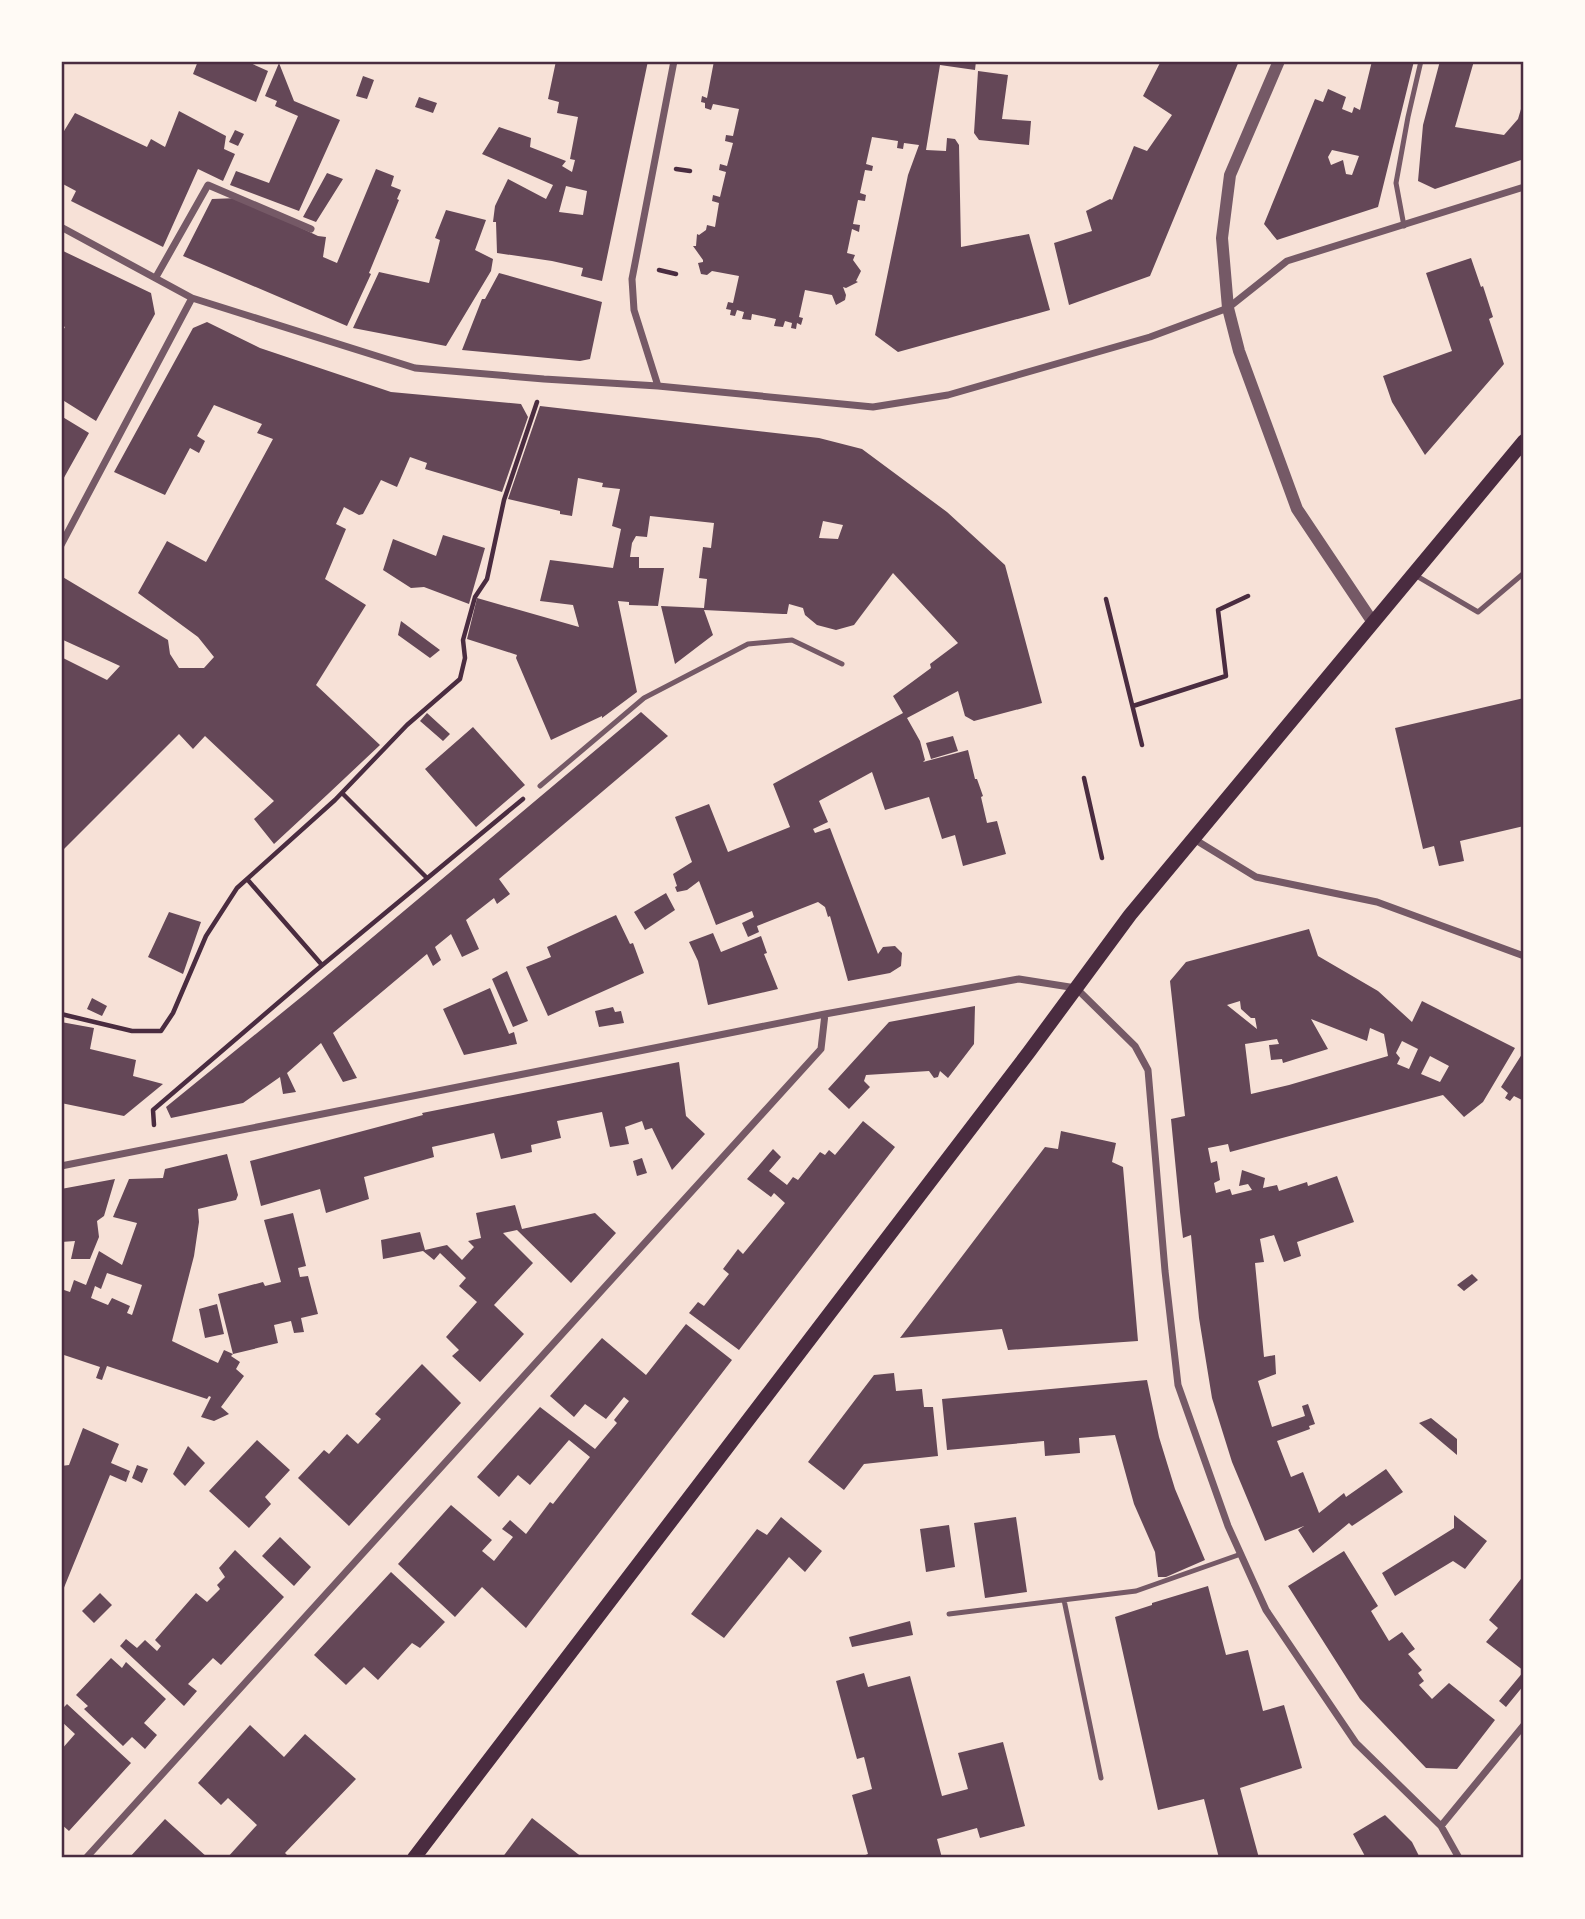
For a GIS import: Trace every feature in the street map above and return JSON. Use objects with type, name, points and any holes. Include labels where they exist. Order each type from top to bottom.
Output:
[{"type":"main road","points":[[414,1858],[1130,915],[1524,440]]},
{"type":"street","points":[[658,386],[634,310],[632,279],[674,61]]},
{"type":"street","points":[[1279,61],[1230,175],[1222,238],[1228,308],[1240,351],[1297,509],[1372,621]]},
{"type":"street","points":[[156,277],[208,186],[311,229]]},
{"type":"street","points":[[61,227],[192,298],[415,368],[658,386],[873,407],[948,395],[1125,345],[1228,308],[1287,261],[1524,187]]},
{"type":"street","points":[[61,545],[192,298]]},
{"type":"street","points":[[1194,839],[1256,877],[1377,902],[1524,956]]},
{"type":"street","points":[[61,1166],[825,1014],[1019,979],[1076,988],[1135,1046],[1148,1070],[1165,1271],[1178,1385],[1228,1526],[1266,1610],[1356,1743],[1441,1826],[1459,1858]]},
{"type":"street","points":[[86,1858],[821,1049],[825,1014]]},
{"type":"street","points":[[1441,1826],[1524,1725]]},
{"type":"lane","points":[[1404,226],[1396,183],[1421,61]]},
{"type":"lane","points":[[1412,573],[1478,612],[1524,573]]},
{"type":"lane","points":[[540,786],[644,698],[748,644],[792,640],[842,664]]},
{"type":"lane","points":[[949,1615],[1136,1591],[1241,1554]]},
{"type":"lane","points":[[1064,1600],[1101,1779]]},
{"type":"path","points":[[61,1014],[132,1031],[161,1031],[173,1013],[206,936],[237,888],[342,793],[407,725],[460,679],[465,658],[463,640],[475,597],[487,579],[504,500],[544,379]]},
{"type":"path","points":[[1133,706],[1226,676],[1218,610],[1248,596]]},
{"type":"path","points":[[1106,599],[1142,745]]},
{"type":"path","points":[[1084,778],[1102,858]]},
{"type":"path","points":[[155,1147],[153,1110],[540,786]]},
{"type":"path","points":[[342,793],[427,878]]},
{"type":"path","points":[[247,879],[323,965]]},
{"type":"building","points":[[198,61],[246,61],[268,71],[256,102],[193,74]]},
{"type":"building","points":[[556,61],[648,61],[602,281],[581,276],[583,268],[497,253],[496,222],[493,222],[495,206],[508,179],[546,199],[553,185],[482,154],[499,127],[531,138],[530,147],[566,161],[562,166],[572,172],[575,160],[570,159],[578,117],[557,113],[559,102],[548,99]],"holes":[[[566,186],[587,191],[583,215],[559,212]]]},
{"type":"building","points":[[714,61],[976,61],[975,70],[940,65],[926,150],[946,151],[947,138],[955,139],[959,145],[961,247],[1029,234],[1050,310],[898,352],[875,335],[908,175],[919,145],[904,143],[903,149],[897,148],[898,141],[872,137],[866,164],[873,166],[872,171],[865,170],[860,193],[866,195],[865,201],[858,200],[853,224],[860,225],[859,232],[852,229],[847,253],[855,255],[853,260],[861,271],[856,281],[858,282],[843,287],[845,300],[836,305],[832,295],[805,290],[799,317],[803,318],[801,325],[797,323],[796,329],[791,328],[792,323],[785,321],[783,327],[774,326],[776,319],[752,314],[751,320],[742,319],[744,312],[737,310],[735,316],[730,315],[731,310],[726,309],[728,302],[733,303],[739,276],[712,271],[707,275],[701,274],[698,263],[703,260],[693,246],[696,246],[697,234],[706,230],[707,225],[715,227],[719,203],[712,201],[713,195],[720,197],[726,172],[719,170],[720,164],[727,166],[733,143],[725,141],[726,135],[733,136],[739,109],[713,104],[711,110],[705,108],[705,103],[701,102],[702,96],[707,98]]},
{"type":"building","points":[[1161,61],[1239,61],[1150,276],[1069,305],[1054,243],[1092,231],[1086,211],[1112,200],[1134,146],[1147,151],[1172,115],[1143,96]]},
{"type":"building","points":[[1372,61],[1414,61],[1378,207],[1277,240],[1264,224],[1315,99],[1323,102],[1328,89],[1346,97],[1342,109],[1352,113],[1354,107],[1360,110]],"holes":[[[1332,150],[1359,156],[1352,175],[1346,174],[1343,160],[1331,165],[1328,157]]]},
{"type":"building","points":[[1440,61],[1474,61],[1455,127],[1504,135],[1518,119],[1524,99],[1524,159],[1435,189],[1418,181],[1423,125]]},
{"type":"building","points":[[279,63],[294,101],[340,120],[299,211],[230,185],[236,171],[269,183],[298,116],[275,106],[277,101],[265,96]]},
{"type":"building","points":[[978,71],[1008,75],[1002,119],[1031,121],[1029,145],[979,140],[974,133]]},
{"type":"building","points":[[363,76],[374,80],[367,99],[356,96]]},
{"type":"building","points":[[419,97],[437,103],[433,113],[415,107]]},
{"type":"building","points":[[179,111],[226,136],[224,149],[235,154],[223,181],[198,169],[163,247],[71,201],[76,191],[61,183],[61,136],[75,113],[147,147],[151,139],[165,147]]},
{"type":"building","points":[[235,130],[244,134],[238,146],[229,142]]},
{"type":"building","points":[[376,169],[394,176],[391,186],[401,190],[369,273],[371,274],[347,326],[183,256],[212,199],[238,198],[318,236],[326,237],[323,257],[337,263]]},
{"type":"building","points":[[327,173],[343,179],[316,222],[303,217]]},
{"type":"building","points":[[446,210],[486,220],[475,250],[493,259],[491,271],[446,346],[353,328],[379,272],[429,283],[440,240],[435,238]]},
{"type":"building","points":[[61,250],[151,293],[155,314],[96,421],[61,399],[61,334],[65,327],[61,325]]},
{"type":"building","points":[[1471,258],[1493,317],[1489,319],[1504,364],[1425,455],[1392,402],[1383,376],[1452,351],[1426,273]]},
{"type":"building","points":[[499,273],[602,302],[590,359],[580,361],[462,350],[482,299],[485,299]]},
{"type":"building","points":[[207,322],[260,348],[391,392],[521,404],[528,417],[502,492],[425,469],[427,463],[410,457],[397,487],[381,480],[363,514],[359,515],[344,507],[336,524],[346,529],[325,579],[366,605],[316,685],[380,745],[328,794],[274,844],[254,819],[274,801],[205,736],[193,749],[179,734],[61,852],[61,657],[107,680],[120,666],[61,639],[61,576],[168,640],[170,654],[179,668],[204,668],[214,657],[198,637],[138,593],[167,541],[206,562],[273,439],[257,433],[262,424],[214,405],[197,436],[205,441],[199,453],[190,448],[165,495],[114,472],[193,328]]},
{"type":"building","points":[[540,406],[819,438],[862,449],[947,512],[1005,565],[1042,703],[974,721],[965,716],[958,691],[907,718],[920,741],[925,760],[923,762],[968,750],[975,779],[983,796],[981,797],[987,823],[997,821],[1006,854],[963,866],[955,835],[942,839],[929,797],[885,810],[872,772],[819,801],[828,822],[813,829],[815,833],[830,828],[878,954],[883,947],[895,946],[902,953],[901,966],[890,973],[848,981],[830,916],[828,917],[825,907],[818,902],[757,926],[759,932],[748,937],[742,923],[754,917],[752,911],[716,925],[699,881],[687,890],[677,892],[675,887],[677,886],[673,874],[692,862],[675,817],[709,804],[728,852],[790,827],[773,784],[903,713],[893,696],[931,668],[930,664],[958,643],[893,573],[854,625],[836,630],[817,625],[805,615],[803,608],[789,604],[787,614],[704,610],[713,635],[675,664],[661,606],[704,608],[707,579],[699,578],[703,547],[711,548],[714,523],[650,516],[647,537],[636,536],[630,557],[639,557],[639,568],[664,568],[658,606],[629,605],[629,602],[618,601],[637,692],[602,718],[551,740],[517,655],[467,639],[477,598],[579,627],[573,605],[540,601],[550,560],[613,568],[621,529],[612,526],[620,489],[602,487],[603,483],[578,478],[572,516],[508,499]],"holes":[[[823,521],[843,525],[838,539],[819,538]]]},
{"type":"building","points":[[61,416],[89,433],[61,483]]},
{"type":"building","points":[[443,535],[485,548],[469,604],[424,587],[411,588],[383,570],[393,539],[436,556]]},
{"type":"building","points":[[401,621],[440,650],[430,658],[398,635]]},
{"type":"building","points":[[1524,698],[1524,826],[1460,841],[1464,861],[1439,866],[1434,846],[1423,849],[1395,728]]},
{"type":"building","points":[[641,712],[668,736],[499,879],[510,894],[497,904],[494,898],[466,920],[479,949],[462,957],[451,934],[435,947],[441,960],[433,966],[427,954],[333,1033],[357,1078],[343,1082],[321,1043],[287,1073],[296,1092],[283,1094],[280,1077],[243,1103],[171,1118],[166,1107]]},
{"type":"building","points":[[427,713],[450,734],[443,741],[420,721]]},
{"type":"building","points":[[473,727],[525,785],[476,827],[425,769]]},
{"type":"building","points":[[953,736],[958,751],[931,759],[926,743]]},
{"type":"building","points":[[666,893],[675,910],[645,930],[634,912]]},
{"type":"building","points":[[169,912],[201,922],[183,974],[148,957]]},
{"type":"building","points":[[616,915],[630,944],[633,943],[644,973],[548,1016],[526,967],[551,957],[547,947]]},
{"type":"building","points":[[1309,929],[1318,956],[1378,991],[1412,1022],[1422,1001],[1515,1048],[1483,1102],[1464,1117],[1443,1095],[1230,1152],[1228,1144],[1208,1148],[1211,1163],[1217,1161],[1220,1180],[1214,1183],[1216,1193],[1230,1189],[1232,1195],[1252,1190],[1248,1184],[1239,1186],[1242,1170],[1265,1178],[1263,1188],[1277,1185],[1279,1191],[1307,1182],[1308,1186],[1337,1176],[1354,1222],[1297,1242],[1301,1256],[1284,1262],[1274,1235],[1260,1239],[1264,1262],[1255,1263],[1264,1357],[1275,1355],[1276,1374],[1258,1381],[1272,1427],[1305,1416],[1302,1406],[1308,1404],[1315,1424],[1309,1426],[1310,1429],[1277,1441],[1291,1477],[1303,1472],[1319,1513],[1344,1493],[1346,1497],[1386,1469],[1403,1492],[1352,1526],[1349,1523],[1313,1553],[1298,1530],[1304,1526],[1265,1541],[1232,1462],[1212,1398],[1199,1318],[1191,1235],[1183,1238],[1171,1119],[1185,1116],[1170,981],[1186,962]],"holes":[[[1240,1001],[1241,1009],[1251,1018],[1255,1018],[1257,1029],[1227,1005]],[[1311,1019],[1367,1041],[1370,1028],[1384,1034],[1388,1056],[1251,1094],[1245,1044],[1277,1039],[1279,1044],[1269,1045],[1271,1060],[1282,1059],[1283,1063],[1328,1049]],[[1402,1041],[1418,1049],[1409,1069],[1397,1064],[1400,1058],[1396,1053]],[[1430,1056],[1449,1066],[1440,1082],[1421,1074]]]},
{"type":"building","points":[[713,933],[721,952],[761,936],[767,953],[764,954],[778,989],[708,1005],[698,961],[689,942]]},
{"type":"building","points":[[507,971],[528,1021],[513,1027],[492,979]]},
{"type":"building","points":[[490,988],[509,1034],[514,1032],[517,1044],[464,1055],[443,1009]]},
{"type":"building","points":[[92,998],[107,1006],[102,1016],[87,1009]]},
{"type":"building","points":[[975,1006],[974,1044],[948,1078],[940,1071],[938,1077],[934,1078],[929,1071],[866,1075],[864,1081],[870,1087],[849,1109],[828,1089],[889,1022]]},
{"type":"building","points":[[613,1007],[615,1012],[621,1011],[624,1023],[599,1027],[595,1011]]},
{"type":"building","points":[[61,1022],[94,1028],[90,1049],[136,1060],[133,1076],[163,1084],[124,1116],[61,1103]]},
{"type":"building","points":[[1524,1051],[1524,1101],[1514,1096],[1510,1101],[1505,1098],[1508,1093],[1501,1087]]},
{"type":"building","points":[[679,1062],[686,1116],[705,1134],[672,1170],[652,1128],[645,1130],[642,1121],[625,1127],[629,1144],[610,1147],[602,1112],[557,1121],[561,1138],[531,1145],[532,1152],[501,1159],[494,1133],[432,1147],[434,1157],[364,1177],[369,1199],[326,1213],[320,1189],[261,1206],[250,1161],[423,1115],[422,1113]]},
{"type":"building","points":[[863,1121],[895,1147],[739,1350],[689,1313],[698,1302],[704,1306],[729,1274],[723,1269],[738,1249],[743,1254],[785,1203],[774,1193],[771,1197],[747,1179],[773,1149],[781,1157],[769,1171],[787,1185],[793,1177],[798,1180],[820,1152],[825,1155],[829,1150],[835,1155]]},
{"type":"building","points":[[1061,1131],[1116,1143],[1112,1162],[1123,1167],[1138,1341],[1008,1350],[1002,1329],[900,1338],[1045,1147],[1058,1149]]},
{"type":"building","points":[[227,1154],[238,1195],[236,1200],[198,1209],[194,1256],[172,1341],[218,1363],[224,1350],[233,1354],[231,1356],[240,1362],[236,1369],[244,1376],[221,1407],[229,1414],[214,1421],[201,1417],[211,1397],[209,1396],[207,1399],[107,1366],[102,1380],[96,1378],[100,1367],[61,1354],[61,1289],[70,1292],[74,1280],[86,1285],[99,1251],[122,1265],[137,1223],[113,1217],[129,1179],[163,1178],[165,1169]],"holes":[[[107,1273],[142,1285],[132,1315],[127,1313],[130,1306],[112,1298],[108,1305],[91,1298],[95,1286],[101,1289]]]},
{"type":"building","points":[[642,1158],[647,1173],[637,1176],[633,1161]]},
{"type":"building","points":[[115,1179],[104,1216],[97,1221],[99,1237],[90,1259],[71,1259],[75,1241],[61,1242],[61,1189]]},
{"type":"building","points":[[515,1205],[522,1229],[595,1213],[616,1233],[571,1283],[517,1230],[503,1233],[533,1263],[494,1305],[524,1334],[480,1382],[452,1356],[459,1350],[446,1337],[477,1302],[459,1286],[466,1278],[440,1253],[434,1260],[423,1251],[383,1259],[381,1240],[420,1232],[425,1250],[447,1245],[462,1260],[474,1247],[468,1241],[481,1238],[476,1213]]},
{"type":"building","points":[[293,1213],[306,1266],[298,1268],[300,1277],[308,1276],[318,1314],[301,1318],[304,1332],[294,1333],[291,1321],[274,1325],[278,1343],[233,1354],[218,1294],[263,1282],[265,1286],[281,1282],[264,1220]]},
{"type":"building","points":[[1472,1274],[1478,1280],[1464,1291],[1457,1285]]},
{"type":"building","points":[[217,1304],[224,1334],[205,1338],[199,1309]]},
{"type":"building","points":[[686,1324],[732,1360],[526,1628],[482,1587],[455,1617],[398,1564],[451,1505],[492,1540],[482,1551],[494,1561],[513,1537],[502,1529],[510,1520],[526,1534],[590,1457],[569,1440],[530,1485],[518,1475],[499,1497],[477,1477],[540,1407],[595,1449],[617,1423],[614,1420],[629,1401],[624,1397],[606,1419],[585,1404],[574,1417],[550,1396],[602,1338],[646,1375]]},
{"type":"building","points":[[422,1364],[461,1403],[349,1526],[298,1478],[324,1450],[329,1454],[347,1434],[358,1444],[381,1419],[375,1414]]},
{"type":"building","points":[[894,1373],[896,1391],[922,1389],[924,1407],[933,1407],[938,1456],[864,1464],[844,1490],[808,1462],[874,1375]]},
{"type":"building","points":[[1147,1380],[1159,1437],[1175,1489],[1205,1560],[1166,1577],[1158,1577],[1155,1552],[1134,1504],[1115,1435],[1079,1438],[1080,1453],[1045,1456],[1044,1441],[947,1450],[942,1399]]},
{"type":"building","points":[[1431,1418],[1457,1439],[1457,1455],[1419,1423]]},
{"type":"building","points":[[83,1428],[119,1444],[111,1463],[130,1471],[126,1482],[110,1475],[61,1595],[61,1466],[69,1465]]},
{"type":"building","points":[[257,1440],[290,1470],[265,1497],[271,1504],[249,1528],[209,1491]]},
{"type":"building","points":[[188,1446],[205,1463],[185,1486],[173,1474]]},
{"type":"building","points":[[137,1465],[148,1469],[142,1483],[132,1478]]},
{"type":"building","points":[[1454,1515],[1487,1541],[1465,1569],[1453,1561],[1395,1596],[1382,1573],[1454,1528]]},
{"type":"building","points":[[781,1517],[822,1551],[805,1572],[789,1557],[724,1638],[691,1614],[757,1529],[767,1535]]},
{"type":"building","points":[[1016,1517],[1027,1592],[985,1598],[974,1523]]},
{"type":"building","points":[[949,1525],[955,1567],[926,1572],[920,1529]]},
{"type":"building","points":[[280,1537],[311,1567],[294,1586],[262,1556]]},
{"type":"building","points":[[235,1550],[284,1597],[221,1665],[213,1658],[188,1684],[197,1691],[184,1706],[120,1646],[126,1639],[137,1648],[145,1640],[157,1651],[161,1646],[155,1640],[196,1593],[207,1602],[220,1589],[217,1585],[225,1577],[219,1568]]},
{"type":"building","points":[[1344,1551],[1378,1606],[1371,1611],[1389,1641],[1402,1632],[1415,1649],[1408,1654],[1422,1670],[1418,1673],[1424,1681],[1419,1685],[1432,1699],[1449,1683],[1495,1720],[1457,1769],[1426,1768],[1360,1699],[1288,1586]]},
{"type":"building","points":[[391,1572],[445,1622],[420,1648],[412,1643],[378,1680],[364,1667],[346,1685],[314,1655]]},
{"type":"building","points":[[1524,1575],[1524,1671],[1486,1642],[1498,1628],[1489,1620]]},
{"type":"building","points":[[1208,1586],[1226,1655],[1248,1650],[1263,1711],[1284,1705],[1302,1768],[1240,1788],[1259,1858],[1219,1858],[1204,1799],[1158,1810],[1115,1617]]},
{"type":"building","points":[[100,1593],[112,1605],[94,1623],[82,1611]]},
{"type":"building","points":[[910,1621],[913,1635],[852,1647],[849,1637]]},
{"type":"building","points":[[111,1658],[122,1668],[126,1662],[166,1699],[144,1723],[157,1735],[145,1749],[132,1737],[123,1746],[84,1709],[88,1706],[76,1695]]},
{"type":"building","points":[[1524,1671],[1524,1685],[1506,1707],[1499,1701]]},
{"type":"building","points":[[864,1673],[868,1687],[910,1676],[942,1796],[968,1789],[958,1753],[1003,1742],[1025,1826],[980,1838],[977,1828],[937,1839],[942,1858],[858,1858],[868,1854],[852,1795],[872,1789],[864,1757],[857,1759],[836,1681]]},
{"type":"building","points":[[67,1704],[131,1763],[69,1831],[61,1824],[61,1750],[75,1734],[61,1721],[61,1710]]},
{"type":"building","points":[[250,1725],[284,1757],[305,1734],[356,1779],[285,1853],[290,1858],[227,1858],[257,1825],[228,1798],[221,1805],[198,1783]]},
{"type":"building","points":[[1385,1815],[1412,1842],[1420,1858],[1366,1858],[1353,1834]]},
{"type":"building","points":[[532,1818],[583,1858],[502,1858]]},
{"type":"building","points":[[165,1819],[208,1858],[129,1858]]}]
